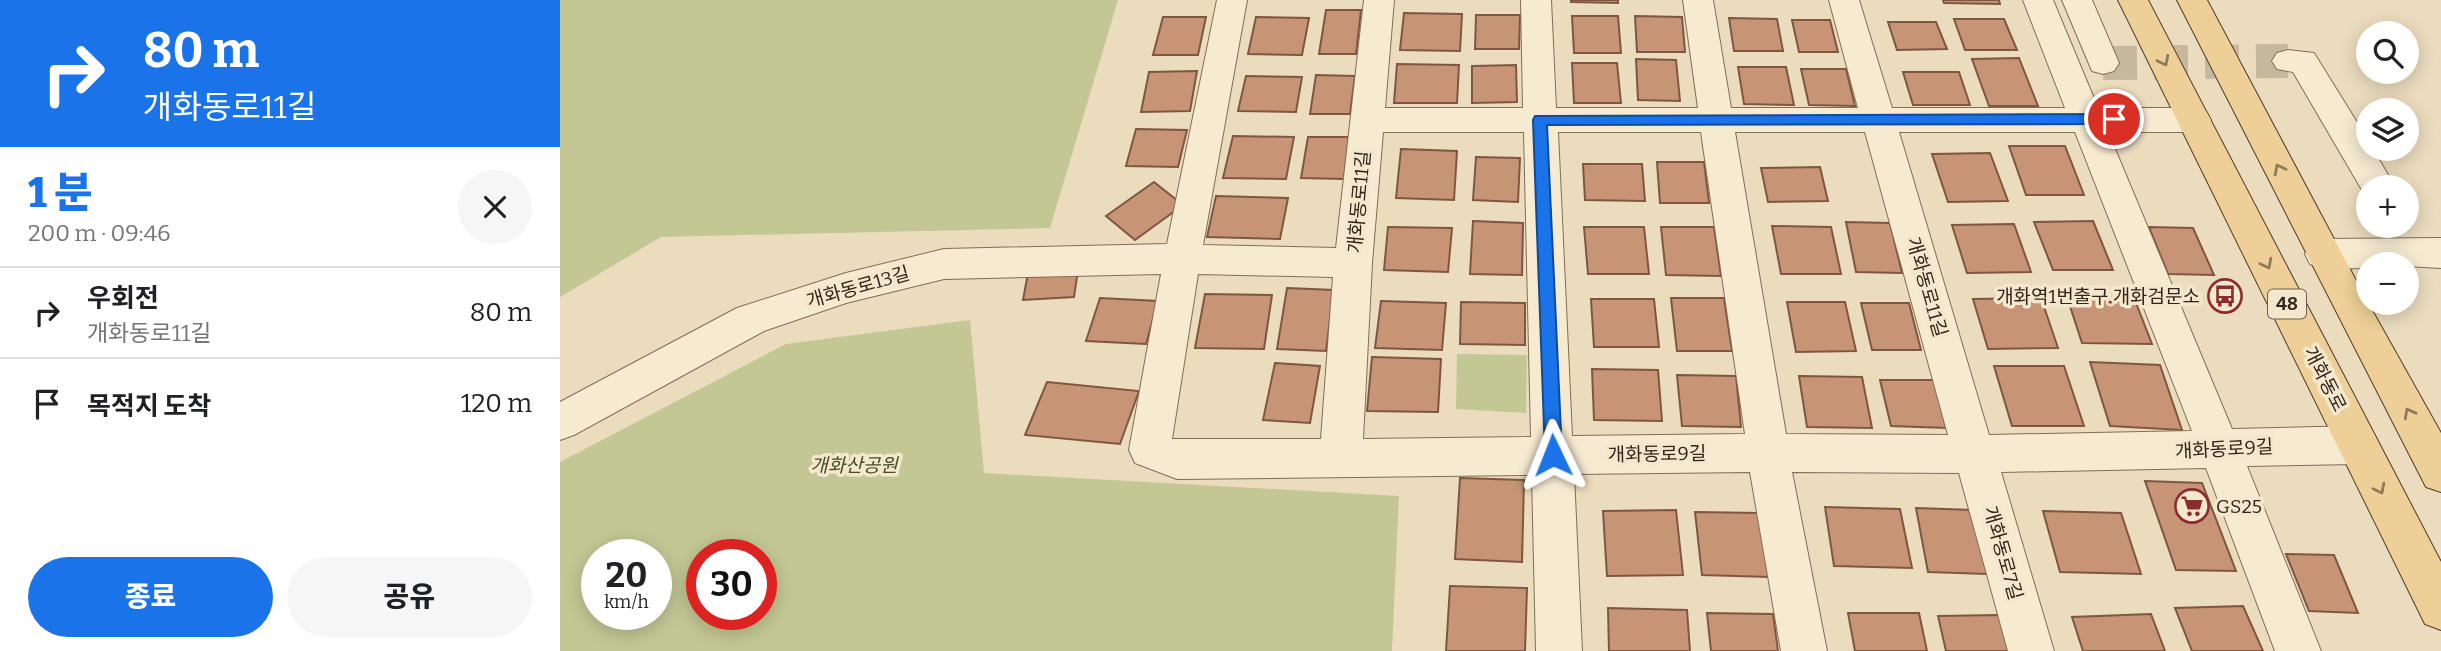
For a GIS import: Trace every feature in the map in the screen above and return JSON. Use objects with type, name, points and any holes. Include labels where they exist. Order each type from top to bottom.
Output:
[{"type":"main road","name":"개화동로","points":[[2133,0],[2441,608]]},
{"type":"main road","points":[[2192,0],[2323,254],[2441,473]]},
{"type":"street","points":[[1182,260],[1232,0]]},
{"type":"street","points":[[1379,0],[1367,120],[2194,120]]},
{"type":"street","points":[[1536,0],[1559,651]]},
{"type":"street","points":[[1698,0],[1768,453],[1804,651]]},
{"type":"street","points":[[1844,0],[1879,120]]},
{"type":"street","points":[[2038,0],[2088,119],[2298,651]]},
{"type":"street","points":[[2077,0],[2103,63]]},
{"type":"street","points":[[2288,61],[2303,61],[2371,175]]},
{"type":"street","name":"개화동로11길","points":[[1341,456],[1353,263],[1367,120]]},
{"type":"street","name":"개화동로11길","points":[[1879,120],[1974,454]]},
{"type":"street","points":[[2323,254],[2441,253]]},
{"type":"street","name":"개화동로13길","points":[[560,422],[751,319],[846,288],[944,264],[1182,260],[1353,263]]},
{"type":"street","name":"개화동로9길","points":[[1182,260],[1150,450],[1177,460],[1341,456],[1974,454],[2358,445]]},
{"type":"street","name":"개화동로7길","points":[[1974,454],[2031,651]]},
{"type":"green space","points":[[560,0],[1118,0],[1050,228],[661,237],[560,297]]},
{"type":"green space","name":"개화산공원","points":[[970,320],[984,473],[1399,496],[1392,651],[560,651],[560,462],[786,344]]},
{"type":"green space","points":[[1457,354],[1527,355],[1526,413],[1456,409]]},
{"type":"building","points":[[1618,0],[1618,3],[1571,2]]},
{"type":"building","points":[[1943,0],[1999,0],[2000,4],[1944,3]]},
{"type":"building","points":[[1326,10],[1361,10],[1356,54],[1319,54]]},
{"type":"building","points":[[1404,13],[1462,14],[1460,51],[1400,50]]},
{"type":"building","points":[[1476,15],[1520,15],[1519,49],[1475,49]]},
{"type":"building","points":[[1572,16],[1618,16],[1621,53],[1574,53]]},
{"type":"building","points":[[1635,16],[1682,17],[1685,52],[1637,52]]},
{"type":"building","points":[[1163,17],[1206,17],[1198,55],[1153,55]]},
{"type":"building","points":[[1256,17],[1309,18],[1302,55],[1248,54]]},
{"type":"building","points":[[1729,18],[1777,19],[1783,51],[1734,51]]},
{"type":"building","points":[[1954,19],[2004,19],[2017,50],[1965,50]]},
{"type":"building","points":[[1792,20],[1830,20],[1838,52],[1799,52]]},
{"type":"building","points":[[1888,22],[1936,22],[1947,49],[1897,50]]},
{"type":"building","points":[[2019,58],[2038,106],[1989,106],[1972,59]]},
{"type":"building","points":[[1636,59],[1676,60],[1680,101],[1638,100]]},
{"type":"building","points":[[1572,63],[1617,63],[1621,103],[1574,103]]},
{"type":"building","points":[[1397,64],[1459,65],[1457,103],[1394,103]]},
{"type":"building","points":[[1516,65],[1517,102],[1472,103],[1472,66]]},
{"type":"building","points":[[1738,67],[1786,67],[1794,105],[1744,104]]},
{"type":"building","points":[[1801,69],[1846,69],[1855,106],[1809,105]]},
{"type":"building","points":[[1197,71],[1190,111],[1141,112],[1149,72]]},
{"type":"building","points":[[1903,72],[1959,72],[1970,105],[1913,105]]},
{"type":"building","points":[[1316,75],[1355,76],[1350,114],[1310,114]]},
{"type":"building","points":[[1246,76],[1302,77],[1296,112],[1238,111]]},
{"type":"building","points":[[1136,129],[1187,130],[1178,167],[1126,166]]},
{"type":"building","points":[[1233,136],[1294,137],[1286,179],[1223,178]]},
{"type":"building","points":[[1308,137],[1349,137],[1344,179],[1301,178]]},
{"type":"building","points":[[2009,146],[2065,146],[2084,195],[2026,195]]},
{"type":"building","points":[[1401,149],[1457,151],[1454,200],[1396,198]]},
{"type":"building","points":[[1990,153],[2008,201],[1948,202],[1932,154]]},
{"type":"building","points":[[1476,157],[1520,158],[1518,202],[1473,200]]},
{"type":"building","points":[[1657,162],[1704,162],[1709,203],[1660,203]]},
{"type":"building","points":[[1583,164],[1642,164],[1645,201],[1585,200]]},
{"type":"building","points":[[1820,167],[1828,201],[1768,202],[1761,168]]},
{"type":"building","points":[[1154,182],[1183,205],[1135,240],[1106,216]]},
{"type":"building","points":[[1216,196],[1288,198],[1280,239],[1207,237]]},
{"type":"building","points":[[1473,221],[1523,223],[1522,275],[1470,274]]},
{"type":"building","points":[[2093,221],[2113,270],[2053,270],[2034,222]]},
{"type":"building","points":[[1846,222],[1890,223],[1902,273],[1856,272]]},
{"type":"building","points":[[2014,224],[2031,272],[1967,273],[1952,225]]},
{"type":"building","points":[[1772,226],[1831,227],[1841,274],[1781,274]]},
{"type":"building","points":[[1388,227],[1452,228],[1448,272],[1384,270]]},
{"type":"building","points":[[1584,227],[1644,227],[1649,274],[1588,274]]},
{"type":"building","points":[[1661,227],[1714,227],[1721,276],[1666,275]]},
{"type":"building","points":[[2149,227],[2193,228],[2214,275],[2168,274]]},
{"type":"building","points":[[1078,270],[1074,297],[1023,300],[1028,273]]},
{"type":"building","points":[[1287,288],[1334,290],[1326,351],[1277,349]]},
{"type":"building","points":[[1205,294],[1272,295],[1264,349],[1195,348]]},
{"type":"building","points":[[2067,297],[2134,298],[2152,344],[2082,343]]},
{"type":"building","points":[[1100,298],[1158,301],[1146,344],[1086,341]]},
{"type":"building","points":[[1671,298],[1724,298],[1732,351],[1677,351]]},
{"type":"building","points":[[2041,298],[2058,348],[1988,349],[1973,299]]},
{"type":"building","points":[[1591,299],[1654,299],[1659,347],[1594,347]]},
{"type":"building","points":[[1381,301],[1446,303],[1442,350],[1375,348]]},
{"type":"building","points":[[1461,302],[1525,303],[1525,345],[1460,344]]},
{"type":"building","points":[[1787,302],[1845,302],[1856,351],[1796,352]]},
{"type":"building","points":[[1861,303],[1909,303],[1921,350],[1872,350]]},
{"type":"building","points":[[1372,357],[1441,359],[1438,412],[1367,411]]},
{"type":"building","points":[[2090,362],[2160,365],[2182,430],[2110,426]]},
{"type":"building","points":[[1275,363],[1320,366],[1310,423],[1263,420]]},
{"type":"building","points":[[1994,366],[2064,366],[2084,426],[2012,426]]},
{"type":"building","points":[[1592,369],[1658,370],[1662,421],[1594,420]]},
{"type":"building","points":[[1677,375],[1736,376],[1741,427],[1682,426]]},
{"type":"building","points":[[1799,376],[1862,377],[1872,428],[1807,427]]},
{"type":"building","points":[[1880,380],[1935,380],[1947,428],[1891,426]]},
{"type":"building","points":[[1047,382],[1139,391],[1120,444],[1025,435]]},
{"type":"building","points":[[1460,478],[1524,480],[1522,562],[1455,559]]},
{"type":"building","points":[[2145,481],[2202,483],[2236,571],[2176,570]]},
{"type":"building","points":[[1825,507],[1900,509],[1912,568],[1834,566]]},
{"type":"building","points":[[1916,508],[1973,510],[1987,574],[1928,572]]},
{"type":"building","points":[[1676,510],[1683,575],[1607,576],[1603,511]]},
{"type":"building","points":[[2043,511],[2121,513],[2141,574],[2060,572]]},
{"type":"building","points":[[1695,512],[1760,513],[1769,577],[1702,575]]},
{"type":"building","points":[[2286,554],[2334,555],[2358,613],[2309,611]]},
{"type":"building","points":[[1450,586],[1527,588],[1525,651],[1446,651]]},
{"type":"building","points":[[2243,606],[2263,651],[2192,651],[2175,608]]},
{"type":"building","points":[[1608,608],[1687,610],[1690,651],[1609,651]]},
{"type":"building","points":[[1707,613],[1773,614],[1778,651],[1711,651]]},
{"type":"building","points":[[1848,613],[1919,613],[1927,651],[1855,651]]},
{"type":"building","points":[[2151,614],[2165,651],[2083,651],[2072,617]]},
{"type":"building","points":[[2000,615],[2010,651],[1946,651],[1938,616]]},
{"type":"tunnel","points":[[2103,63],[2288,61]]},
{"type":"place","name":"개화역1번출구.개화검문소","points":[[2225,296]]},
{"type":"place","name":"GS25","points":[[2192,506]]},
{"type":"route","points":[[1553,455],[1540,120],[2114,119]]}]
